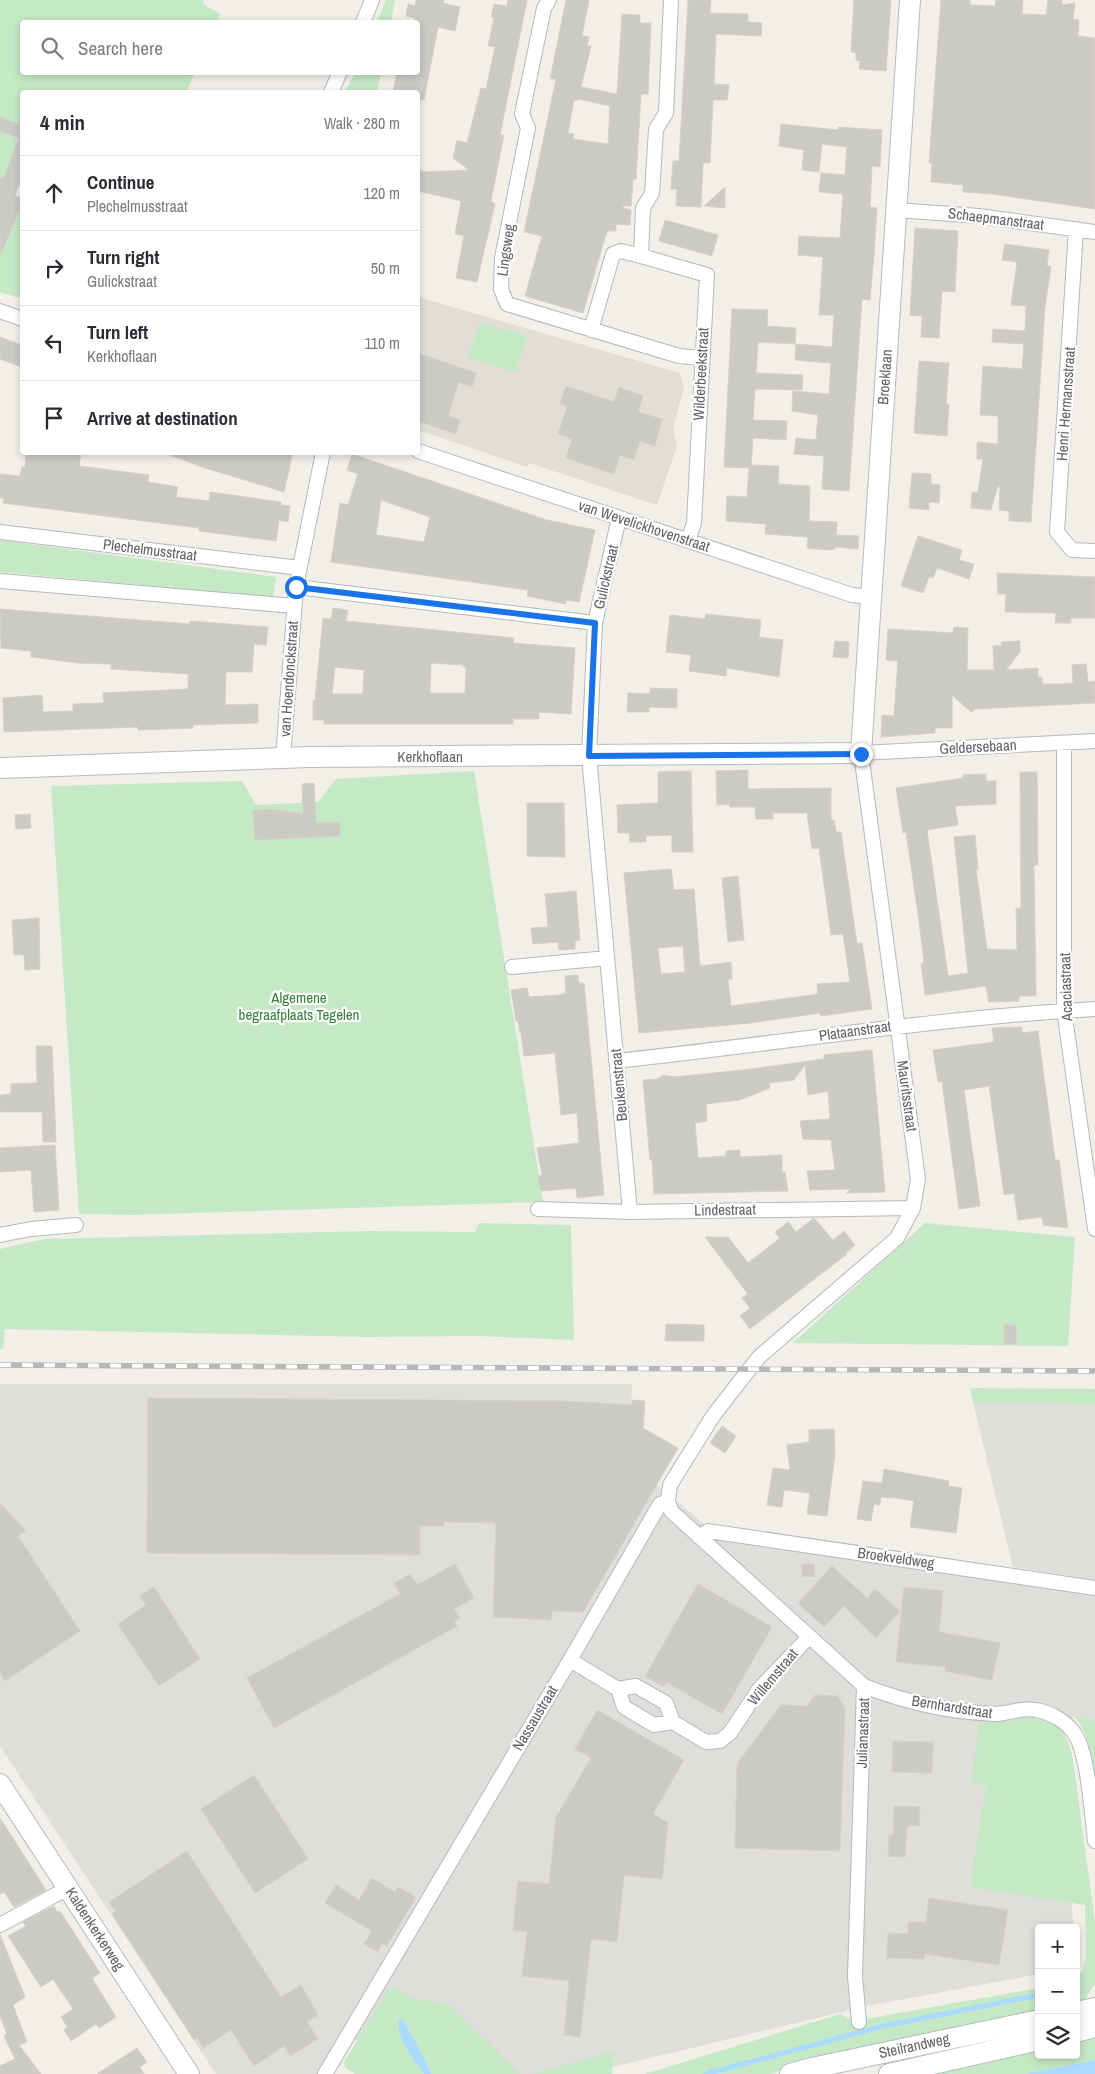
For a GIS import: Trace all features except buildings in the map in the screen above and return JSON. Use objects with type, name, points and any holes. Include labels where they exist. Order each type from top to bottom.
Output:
[{"type":"street","points":[[364,20],[372,0]]},
{"type":"street","name":"Lingsweg","points":[[549,0],[544,8],[522,114],[528,128],[502,258],[501,289],[507,304],[679,356],[702,358]]},
{"type":"street","points":[[641,256],[643,208],[652,193],[656,129],[666,114],[671,0]]},
{"type":"street","name":"Broeklaan","points":[[861,754],[910,0]]},
{"type":"street","points":[[332,90],[339,75]]},
{"type":"street","name":"Schaepmanstraat","points":[[896,210],[979,216],[1095,232]]},
{"type":"street","name":"Henri Hermansstraat","points":[[1076,230],[1057,532],[1072,550],[1095,551]]},
{"type":"street","name":"Wilderbeekstraat","points":[[591,330],[613,254],[621,251],[707,275],[694,523],[688,541]]},
{"type":"street","points":[[0,311],[20,318]]},
{"type":"street","name":"van Wevelickhovenstraat","points":[[420,452],[852,595],[872,596]]},
{"type":"street","name":"van Hoendonckstraat","points":[[283,758],[296,587],[322,455]]},
{"type":"street","name":"Gulickstraat","points":[[589,756],[595,623],[619,518]]},
{"type":"street","name":"Plechelmusstraat","points":[[0,532],[300,568]]},
{"type":"street","points":[[0,581],[294,606]]},
{"type":"street","points":[[296,587],[595,623]]},
{"type":"street","name":"Geldersebaan","points":[[861,754],[1095,741]]},
{"type":"street","name":"Acaciastraat","points":[[1064,743],[1064,1010],[1095,1229]]},
{"type":"street","name":"Kerkhoflaan","points":[[0,768],[283,758],[861,754]]},
{"type":"street","name":"Mauritsstraat","points":[[749,1369],[759,1357],[897,1238],[913,1208],[918,1179],[861,754]]},
{"type":"street","name":"Beukenstraat","points":[[589,756],[630,1212]]},
{"type":"street","points":[[512,967],[607,958]]},
{"type":"street","name":"Plataanstraat","points":[[616,1061],[742,1048],[898,1025],[1064,1010],[1095,1009]]},
{"type":"street","name":"Lindestraat","points":[[538,1209],[630,1212],[913,1208]]},
{"type":"street","points":[[0,1235],[31,1229],[76,1225]]},
{"type":"street","name":"Nassaustraat","points":[[325,2074],[660,1504],[668,1500],[670,1485],[714,1416],[749,1369]]},
{"type":"street","name":"Julianastraat","points":[[668,1500],[671,1511],[864,1686],[855,1976],[859,2022]]},
{"type":"street","name":"Broekveldweg","points":[[700,1537],[708,1531],[1095,1588]]},
{"type":"street","name":"Willemstraat","points":[[673,1722],[706,1742],[720,1741],[730,1733],[760,1688],[808,1637]]},
{"type":"street","points":[[570,1660],[618,1689],[624,1707],[654,1725],[673,1722],[666,1703],[636,1686],[618,1689]]},
{"type":"street","name":"Bernhardstraat","points":[[864,1686],[895,1698],[971,1712],[1004,1714],[1034,1709],[1059,1719],[1076,1735],[1081,1746],[1095,1841]]},
{"type":"street","name":"Kaldenkerkerweg","points":[[0,1784],[189,2074]]},
{"type":"street","points":[[0,1925],[68,1888]]},
{"type":"street","points":[[1080,2011],[1095,2008]]},
{"type":"street","name":"Steilrandweg","points":[[790,2074],[1035,2021]]},
{"type":"street","points":[[1080,2031],[1095,2027]]},
{"type":"street","name":"Steilrandweg","points":[[889,2074],[1035,2041]]},
{"type":"shaded area","points":[[420,298],[680,373],[684,387],[673,428],[677,446],[657,505],[529,463],[527,467],[420,431]]},
{"type":"shaded area","points":[[0,1384],[632,1384],[629,1469],[661,1488],[723,1540],[1095,1595],[1095,1721],[1074,1716],[1055,1740],[1074,1924],[1035,1924],[1035,1975],[867,2006],[583,2074],[444,2074],[395,2038],[351,2040],[322,2074],[216,2074],[0,1746]]},
{"type":"shaded area","points":[[973,1403],[1095,1404],[1095,1580],[1013,1567]]},
{"type":"green space","points":[[0,0],[204,0],[203,4],[220,14],[218,20],[20,20],[20,75],[194,75],[187,90],[20,90],[20,125],[0,117]]},
{"type":"green space","points":[[386,0],[395,0],[391,20],[378,20]]},
{"type":"green space","points":[[354,75],[381,75],[377,90],[346,90]]},
{"type":"green space","points":[[0,131],[20,137],[20,154],[14,152],[3,179],[0,178]]},
{"type":"green space","points":[[20,208],[20,298],[0,292],[0,258]]},
{"type":"green space","points":[[480,322],[527,336],[516,372],[468,358]]},
{"type":"green space","points":[[0,540],[276,577],[273,597],[0,572]]},
{"type":"green space","name":"Algemene begraafplaats Tegelen","points":[[474,771],[543,1202],[130,1215],[79,1214],[51,786],[242,781],[256,805],[318,802],[336,779]]},
{"type":"green space","points":[[479,1223],[571,1225],[574,1340],[477,1336],[368,1337],[5,1329],[3,1349],[0,1349],[0,1249],[45,1239],[369,1231],[475,1232]]},
{"type":"green space","points":[[925,1223],[1075,1237],[1068,1346],[793,1343]]},
{"type":"green space","points":[[970,1388],[1095,1389],[1095,1404],[973,1403]]},
{"type":"green space","points":[[1074,1716],[1095,1721],[1095,1783],[1087,1739],[1080,1723]]},
{"type":"green space","points":[[1030,1718],[1048,1721],[1055,1725],[1065,1736],[1071,1751],[1095,1923],[1095,1983],[1086,1998],[1080,2002],[1080,1973],[1086,1958],[1085,1905],[970,1887],[986,1785],[971,1782],[980,1721],[1000,1722]]},
{"type":"green space","points":[[390,1986],[412,1998],[448,2004],[520,2074],[432,2074],[414,2043],[406,2022],[398,2029],[424,2074],[355,2074],[345,2067],[344,2062]]},
{"type":"green space","points":[[1035,1989],[1035,2013],[875,2045],[770,2074],[645,2074],[840,2014],[856,2022]]},
{"type":"green space","points":[[1095,2035],[1095,2060],[1025,2074],[913,2074],[1035,2045],[1035,2059],[1080,2059],[1080,2037]]},
{"type":"green space","points":[[614,2051],[612,2074],[533,2074]]},
{"type":"water","points":[[402,2019],[432,2074],[424,2074],[407,2050],[399,2029],[398,2022]]},
{"type":"water","points":[[1095,2060],[1095,2074],[1025,2074]]},
{"type":"waterway","points":[[706,2074],[883,2026],[1035,1996]]},
{"type":"railway","points":[[0,1365],[1095,1371]]},
{"type":"route","points":[[296,587],[595,623],[589,756],[861,754]]}]
